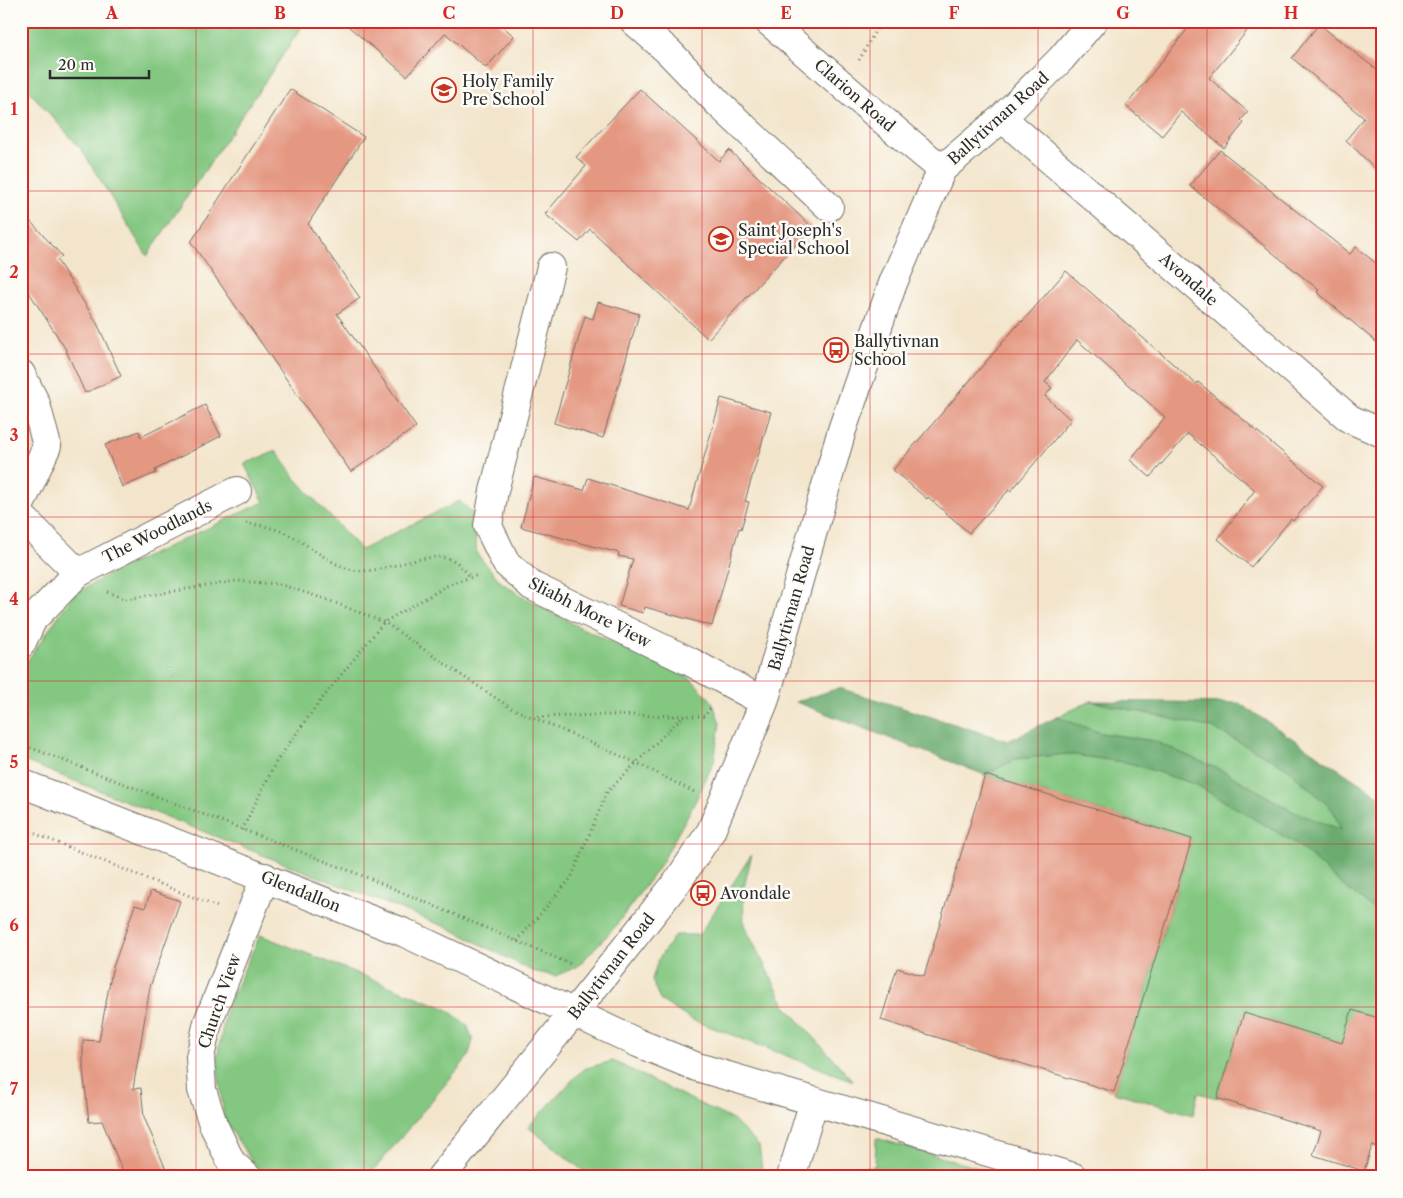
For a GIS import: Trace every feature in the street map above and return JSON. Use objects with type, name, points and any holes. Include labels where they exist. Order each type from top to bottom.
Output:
[{"type":"street","points":[[634,21],[669,52],[720,106],[829,206]]},
{"type":"street","name":"Clarion Road","points":[[768,21],[901,136],[942,168]]},
{"type":"street","name":"Ballytivnan Road","points":[[441,1177],[678,881],[711,831],[764,702],[842,430],[893,282],[942,168],[1002,118],[1061,60],[1094,21]]},
{"type":"street","name":"Avondale","points":[[1002,118],[1350,419],[1382,433]]},
{"type":"street","name":"Sliabh More View","points":[[551,267],[494,491],[488,526],[506,563],[532,586],[688,661],[764,702]]},
{"type":"street","points":[[21,374],[36,404],[47,446],[21,503]]},
{"type":"street","name":"The Woodlands","points":[[21,644],[34,619],[78,573],[237,491]]},
{"type":"street","points":[[21,516],[78,573]]},
{"type":"street","name":"Glendallon","points":[[21,784],[405,932],[638,1043],[697,1066],[1073,1177]]},
{"type":"street","name":"Church View","points":[[247,1177],[231,1162],[213,1124],[202,1090],[200,1057],[208,1022],[265,877]]},
{"type":"street","points":[[790,1177],[814,1101]]},
{"type":"path","points":[[845,86],[881,21]]},
{"type":"path","points":[[210,504],[240,522],[283,532],[338,564],[354,570],[383,569],[439,557],[454,561],[471,577]]},
{"type":"path","points":[[242,830],[276,762],[317,705],[384,622],[452,583],[510,566]]},
{"type":"path","points":[[78,573],[100,589],[126,600],[236,581],[279,584],[324,599],[384,622],[470,682],[512,708],[638,763],[722,805]]},
{"type":"path","points":[[534,717],[601,715],[705,716],[725,681]]},
{"type":"path","points":[[517,941],[571,878],[607,792],[683,716]]},
{"type":"path","points":[[21,744],[372,879],[559,960],[604,975]]},
{"type":"path","points":[[21,828],[248,920]]},
{"type":"green space","points":[[21,21],[306,21],[147,256],[81,149],[21,82]]},
{"type":"green space","points":[[277,451],[295,478],[361,550],[459,501],[472,512],[477,554],[502,583],[571,623],[691,679],[712,701],[720,723],[714,762],[695,802],[661,864],[615,927],[577,967],[555,976],[532,971],[451,929],[21,760],[21,670],[73,595],[111,573],[264,502],[244,464]]},
{"type":"green space","points":[[839,688],[1008,741],[1057,717],[1101,733],[1154,741],[1225,772],[1294,812],[1341,830],[1333,810],[1286,767],[1213,728],[1091,701],[1239,703],[1382,798],[1382,915],[1342,885],[1297,844],[1197,785],[1130,763],[1067,754],[1015,759],[985,775],[796,702]]},
{"type":"green space","points":[[1091,701],[1213,728],[1286,767],[1333,810],[1342,830],[1294,812],[1225,772],[1154,741],[1101,733],[1057,717]]},
{"type":"green space","points":[[1067,754],[1130,763],[1197,785],[1297,844],[1342,885],[1382,915],[1382,1019],[1342,1043],[1244,1013],[1217,1098],[1198,1093],[1193,1115],[1114,1092],[1192,839],[985,775],[1015,759]]},
{"type":"green space","points":[[752,854],[743,891],[744,925],[785,1005],[853,1081],[690,1019],[660,1000],[652,980],[658,960],[675,935],[699,935]]},
{"type":"green space","points":[[260,935],[445,1008],[467,1025],[473,1040],[468,1057],[368,1177],[268,1177],[254,1165],[224,1119],[217,1059],[226,1009]]},
{"type":"green space","points":[[613,1061],[733,1120],[759,1146],[763,1177],[591,1177],[528,1127],[583,1069]]},
{"type":"green space","points":[[876,1138],[1009,1177],[823,1177],[826,1171],[875,1166]]},
{"type":"building","points":[[342,21],[496,21],[514,36],[486,68],[445,33],[407,76]]},
{"type":"building","points":[[1194,21],[1255,21],[1209,78],[1248,112],[1241,120],[1244,123],[1224,148],[1181,112],[1162,136],[1126,106]]},
{"type":"building","points":[[1319,24],[1382,74],[1382,175],[1346,140],[1364,118],[1292,58]]},
{"type":"building","points":[[290,89],[364,137],[308,224],[360,298],[337,314],[416,427],[351,472],[191,242]]},
{"type":"building","points":[[640,89],[719,161],[729,150],[812,227],[708,339],[590,229],[579,242],[545,214],[586,166],[576,157]]},
{"type":"building","points":[[1220,150],[1350,254],[1356,247],[1382,268],[1382,347],[1317,292],[1319,290],[1190,186]]},
{"type":"building","points":[[21,211],[62,256],[57,260],[97,323],[121,376],[85,393],[65,348],[21,280]]},
{"type":"building","points":[[1066,271],[1196,384],[1198,382],[1323,486],[1293,521],[1291,519],[1251,567],[1218,539],[1255,490],[1188,434],[1150,477],[1130,460],[1165,417],[1077,340],[1045,382],[1052,388],[1045,396],[1071,420],[1011,491],[1009,490],[969,533],[928,497],[927,499],[893,470]]},
{"type":"building","points":[[598,302],[639,314],[603,438],[554,423],[585,316],[593,319]]},
{"type":"building","points":[[721,398],[771,412],[745,501],[749,502],[741,529],[739,528],[712,626],[645,607],[643,613],[619,606],[633,559],[618,556],[619,553],[521,527],[534,477],[584,490],[588,478],[689,510]]},
{"type":"building","points":[[205,405],[221,436],[155,470],[156,473],[122,487],[105,445],[139,431],[141,437]]},
{"type":"building","points":[[985,775],[1192,839],[1114,1092],[881,1020],[897,968],[924,976]]},
{"type":"building","points":[[151,891],[180,901],[150,987],[133,1089],[141,1088],[144,1117],[169,1177],[125,1177],[102,1121],[89,1122],[83,1070],[83,1040],[99,1041],[112,970],[135,905],[145,908]]},
{"type":"building","points":[[1352,1010],[1382,1019],[1382,1149],[1372,1146],[1364,1171],[1313,1155],[1321,1131],[1217,1098],[1244,1013],[1342,1043]]},
{"type":"place","name":"Holy Family Pre School","points":[[444,90]]},
{"type":"place","name":"Saint Joseph's Special School","points":[[721,239]]},
{"type":"place","name":"Ballytivnan School","points":[[836,350]]},
{"type":"place","name":"Avondale","points":[[703,893]]}]
